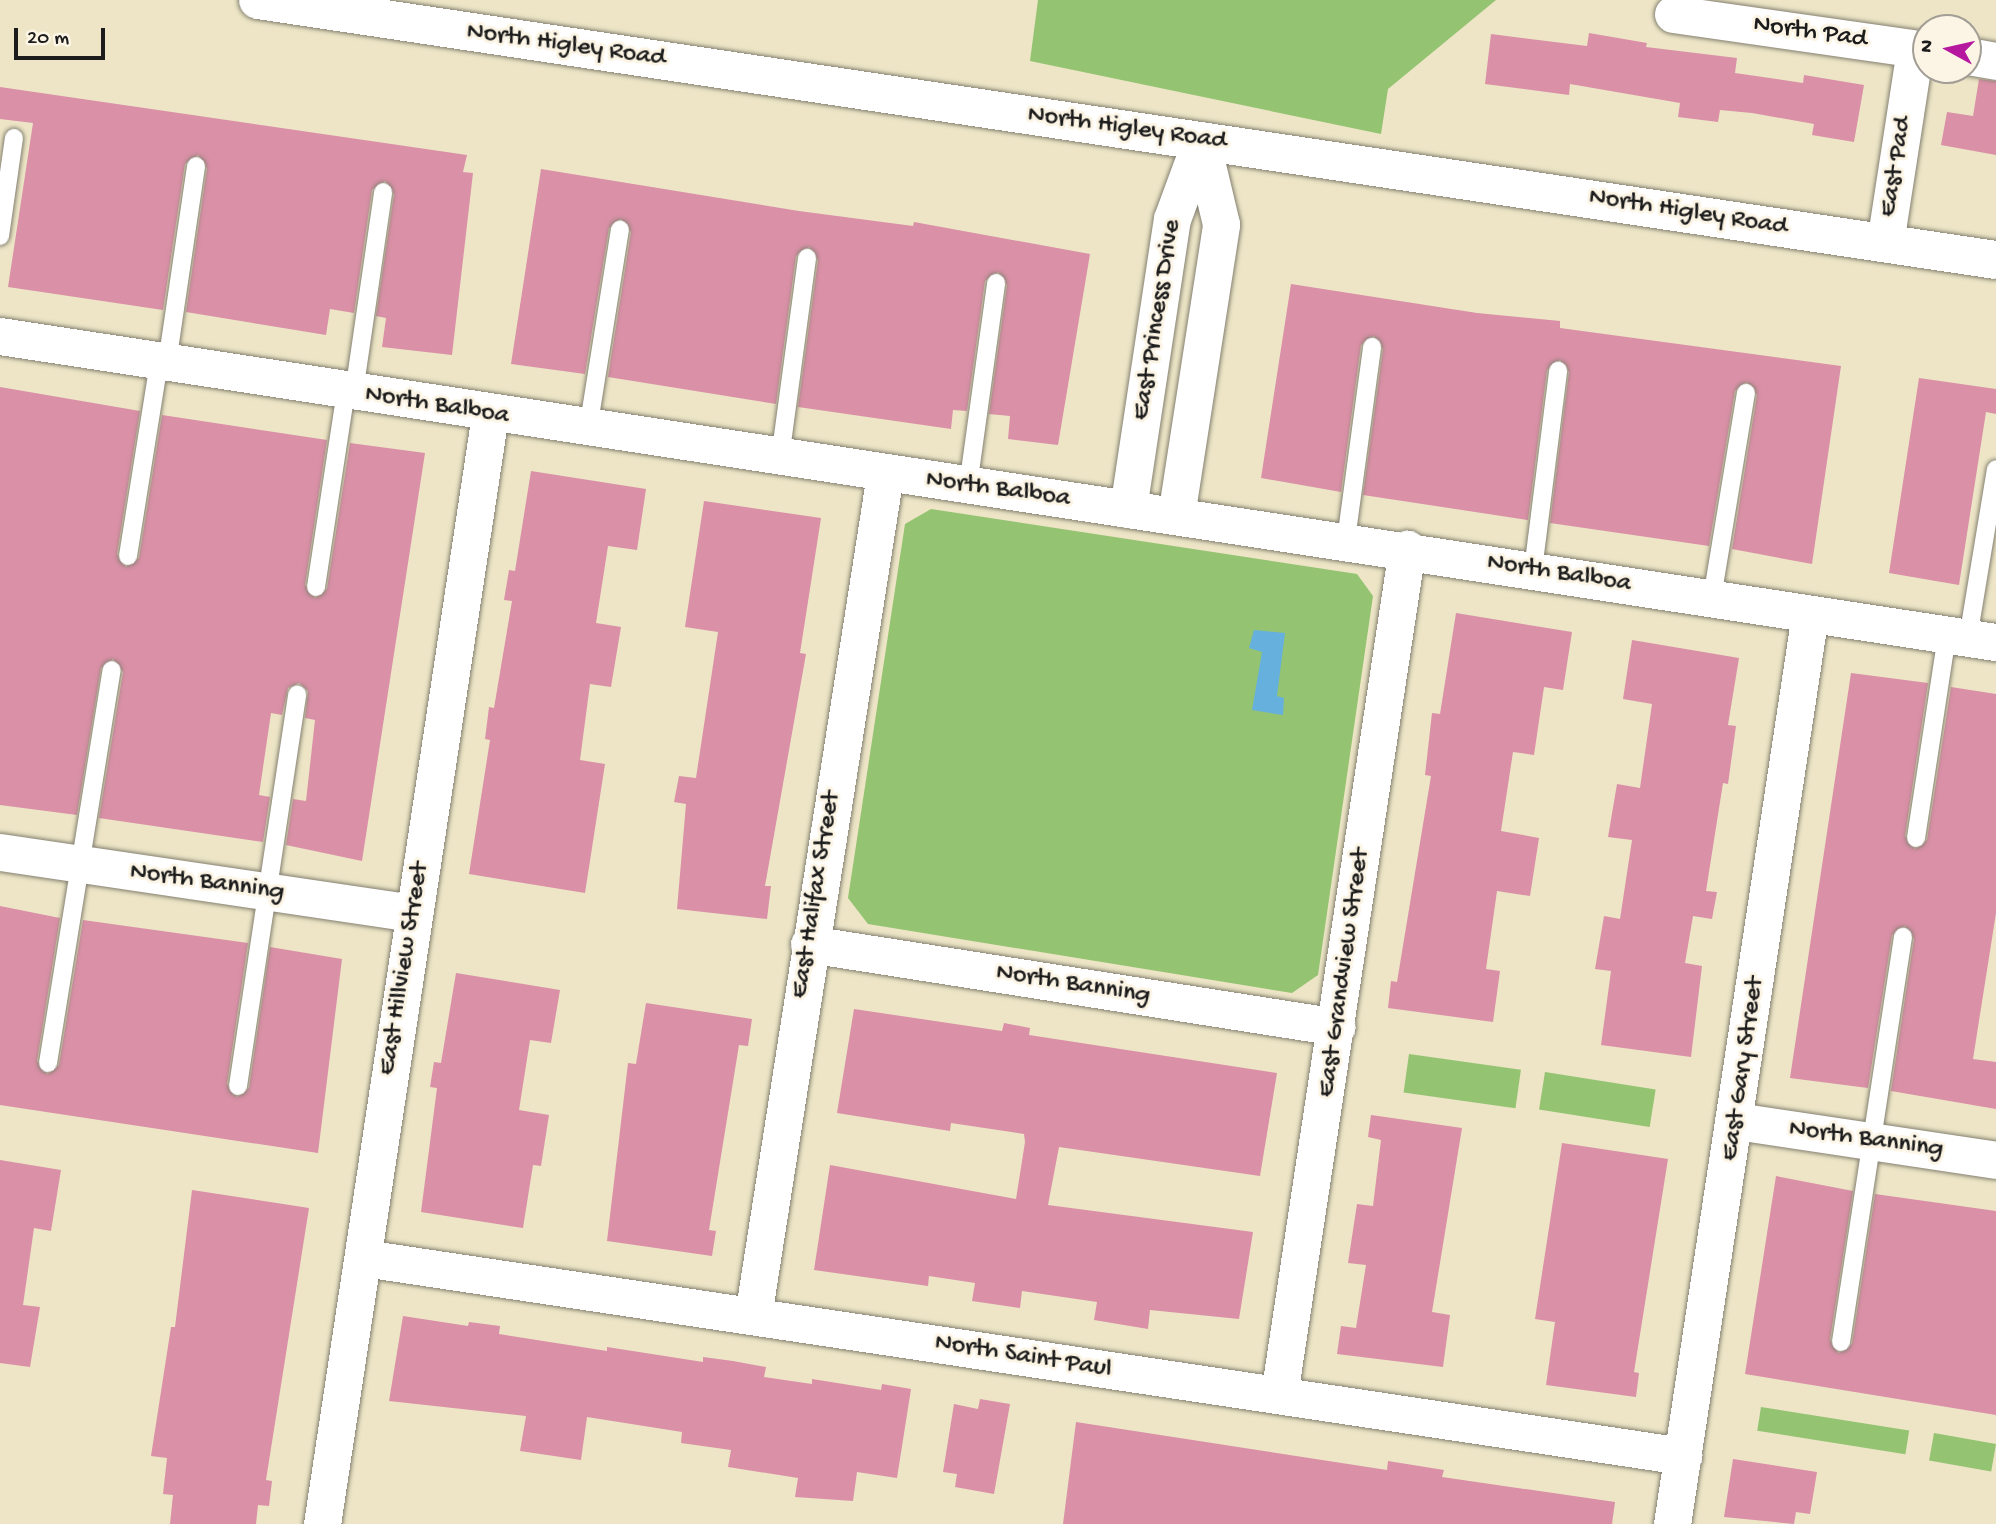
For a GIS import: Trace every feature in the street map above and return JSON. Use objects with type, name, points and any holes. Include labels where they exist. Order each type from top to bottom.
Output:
[{"type":"main road","name":"North Higley Road","points":[[258,0],[335,6],[1996,260]]},
{"type":"street","name":"North Pad","points":[[1690,0],[1673,14],[1912,48]]},
{"type":"street","name":"East Pad","points":[[1885,243],[1914,84]]},
{"type":"street","name":"East Princess Drive","points":[[1128,509],[1172,219],[1201,140]]},
{"type":"street","name":"East Princess Drive","points":[[1176,516],[1221,224],[1201,140]]},
{"type":"street","name":"North Balboa","points":[[0,336],[588,429],[1406,549],[1970,639]]},
{"type":"street","name":"East Hillview Street","points":[[322,1524],[490,414]]},
{"type":"street","name":"East Halifax Street","points":[[753,1316],[809,944],[886,474]]},
{"type":"street","name":"East Grandview Street","points":[[1279,1395],[1337,1027],[1406,549]]},
{"type":"street","name":"East Gary Street","points":[[1672,1524],[1737,1121],[1810,614]]},
{"type":"street","name":"North Banning","points":[[0,852],[414,914]]},
{"type":"street","name":"North Banning","points":[[809,944],[1337,1027]]},
{"type":"street","name":"North Banning","points":[[1737,1121],[1996,1160]]},
{"type":"street","name":"North Saint Paul","points":[[364,1258],[1683,1456]]},
{"type":"lane","points":[[0,236],[14,138]]},
{"type":"lane","points":[[128,556],[196,166]]},
{"type":"lane","points":[[316,587],[383,192]]},
{"type":"lane","points":[[588,429],[620,230]]},
{"type":"lane","points":[[780,458],[807,258]]},
{"type":"lane","points":[[968,486],[996,284]]},
{"type":"lane","points":[[1346,540],[1372,347]]},
{"type":"lane","points":[[1533,570],[1558,372]]},
{"type":"lane","points":[[1712,598],[1746,393]]},
{"type":"lane","points":[[1916,838],[1970,639],[1996,469]]},
{"type":"lane","points":[[48,1063],[83,864],[112,670]]},
{"type":"lane","points":[[238,1086],[297,694]]},
{"type":"lane","points":[[1842,1342],[1903,937]]},
{"type":"green space","points":[[1038,0],[1496,0],[1388,89],[1381,134],[1030,61]]},
{"type":"green space","points":[[931,509],[1357,574],[1373,596],[1318,975],[1292,993],[868,924],[848,898],[905,524]]},
{"type":"green space","points":[[1409,1054],[1521,1070],[1515,1108],[1404,1093]]},
{"type":"green space","points":[[1545,1072],[1656,1090],[1650,1127],[1539,1110]]},
{"type":"green space","points":[[1761,1407],[1909,1430],[1905,1454],[1757,1431]]},
{"type":"green space","points":[[1934,1433],[1996,1444],[1991,1472],[1929,1461]]},
{"type":"water","points":[[1254,630],[1285,633],[1277,696],[1284,698],[1283,715],[1252,710],[1262,652],[1249,648]]},
{"type":"building","points":[[1589,33],[1647,43],[1646,47],[1737,58],[1735,73],[1803,83],[1804,75],[1864,85],[1854,142],[1812,135],[1814,124],[1752,113],[1720,110],[1718,122],[1678,117],[1680,103],[1570,84],[1569,95],[1485,84],[1491,34],[1587,46]]},
{"type":"building","points":[[1982,79],[1996,81],[1996,155],[1941,145],[1947,112],[1973,116],[1978,84],[1982,84]]},
{"type":"building","points":[[0,87],[467,155],[463,172],[473,173],[452,355],[382,347],[386,318],[376,316],[394,194],[385,181],[372,190],[354,313],[330,309],[326,335],[186,312],[207,168],[198,155],[185,164],[163,310],[8,287],[33,123],[0,119]]},
{"type":"building","points":[[541,169],[799,211],[913,226],[914,222],[1090,254],[1058,445],[1008,439],[1010,416],[989,414],[1007,285],[998,272],[985,281],[967,411],[953,410],[951,429],[798,407],[818,260],[809,247],[796,256],[776,404],[608,377],[631,232],[621,219],[609,228],[585,374],[511,364]]},
{"type":"building","points":[[1291,284],[1477,313],[1560,321],[1560,328],[1841,366],[1812,564],[1732,549],[1757,395],[1747,382],[1735,391],[1709,546],[1550,523],[1569,372],[1560,360],[1547,370],[1528,520],[1363,495],[1383,349],[1374,336],[1361,345],[1341,492],[1261,478]]},
{"type":"building","points":[[1919,378],[1996,389],[1996,414],[1986,412],[1959,585],[1889,573]]},
{"type":"building","points":[[0,387],[140,411],[117,554],[126,567],[139,558],[162,415],[327,440],[305,585],[315,598],[327,589],[350,443],[425,453],[362,861],[286,845],[293,799],[306,801],[315,720],[305,718],[308,691],[299,683],[288,688],[282,715],[271,713],[259,795],[270,797],[263,842],[99,818],[123,672],[113,659],[101,668],[77,815],[0,805]]},
{"type":"building","points":[[531,471],[646,489],[637,550],[608,546],[596,623],[621,627],[611,687],[590,684],[580,760],[605,764],[585,893],[469,874],[490,740],[485,739],[489,707],[494,708],[512,601],[504,600],[509,570],[515,571]]},
{"type":"building","points":[[704,501],[821,518],[800,653],[806,654],[765,886],[771,886],[767,919],[677,909],[686,804],[674,802],[679,776],[696,778],[718,632],[685,627]]},
{"type":"building","points":[[1456,613],[1572,632],[1563,690],[1544,687],[1534,755],[1513,752],[1501,831],[1539,838],[1530,896],[1497,891],[1486,969],[1500,971],[1493,1022],[1388,1008],[1391,981],[1397,982],[1431,776],[1425,775],[1432,713],[1440,714]]},
{"type":"building","points":[[1632,640],[1739,658],[1728,725],[1736,726],[1728,784],[1723,783],[1706,891],[1717,892],[1712,919],[1693,916],[1685,963],[1702,966],[1691,1057],[1601,1045],[1611,971],[1595,969],[1604,916],[1620,919],[1632,840],[1608,837],[1617,784],[1640,788],[1652,704],[1623,699]]},
{"type":"building","points":[[1851,673],[1928,683],[1905,836],[1915,849],[1927,840],[1951,687],[1996,694],[1996,913],[1973,1059],[1996,1062],[1996,1109],[1891,1091],[1914,939],[1905,926],[1892,935],[1868,1088],[1790,1078]]},
{"type":"building","points":[[0,906],[60,918],[37,1061],[47,1074],[59,1065],[83,920],[248,943],[227,1084],[237,1097],[249,1088],[270,947],[342,959],[318,1153],[0,1105]]},
{"type":"building","points":[[456,973],[560,990],[551,1043],[530,1040],[519,1110],[549,1115],[541,1166],[533,1165],[523,1228],[421,1212],[437,1088],[430,1087],[434,1062],[441,1063]]},
{"type":"building","points":[[646,1003],[752,1019],[748,1046],[739,1045],[709,1230],[716,1231],[712,1256],[607,1241],[628,1063],[636,1064]]},
{"type":"building","points":[[854,1009],[1002,1031],[1004,1023],[1030,1028],[1029,1035],[1277,1073],[1260,1176],[1059,1147],[1048,1205],[1253,1232],[1239,1319],[1150,1310],[1148,1329],[1094,1320],[1097,1302],[1022,1291],[1020,1308],[972,1301],[975,1283],[929,1276],[928,1286],[814,1270],[830,1165],[1016,1199],[1025,1142],[1024,1134],[951,1123],[950,1131],[837,1113]]},
{"type":"building","points":[[1371,1115],[1462,1128],[1432,1312],[1450,1315],[1443,1367],[1337,1354],[1341,1326],[1356,1328],[1366,1265],[1348,1263],[1357,1204],[1373,1206],[1381,1140],[1368,1137]]},
{"type":"building","points":[[1562,1143],[1668,1159],[1634,1372],[1639,1373],[1636,1397],[1546,1385],[1555,1322],[1535,1319]]},
{"type":"building","points":[[0,1160],[61,1170],[51,1231],[34,1228],[23,1305],[40,1307],[30,1367],[0,1363]]},
{"type":"building","points":[[1776,1176],[1853,1191],[1830,1340],[1839,1353],[1852,1344],[1875,1194],[1996,1211],[1996,1415],[1745,1374]]},
{"type":"building","points":[[192,1190],[309,1208],[266,1480],[272,1481],[269,1506],[258,1505],[256,1524],[170,1524],[173,1495],[163,1494],[167,1458],[151,1456],[171,1327],[175,1327]]},
{"type":"building","points":[[403,1316],[468,1326],[469,1322],[500,1326],[499,1334],[607,1351],[607,1347],[703,1362],[703,1357],[733,1361],[766,1367],[764,1377],[812,1384],[812,1379],[881,1390],[882,1384],[911,1389],[897,1478],[857,1472],[853,1501],[795,1497],[798,1478],[728,1467],[731,1450],[681,1443],[682,1432],[587,1417],[581,1460],[520,1451],[526,1416],[389,1401]]},
{"type":"building","points":[[980,1399],[1010,1404],[994,1494],[955,1487],[957,1474],[943,1472],[954,1404],[978,1409]]},
{"type":"building","points":[[1076,1422],[1387,1470],[1388,1461],[1444,1470],[1442,1477],[1615,1502],[1612,1524],[1063,1524]]},
{"type":"building","points":[[1733,1459],[1817,1472],[1810,1514],[1796,1512],[1794,1524],[1724,1517]]}]
